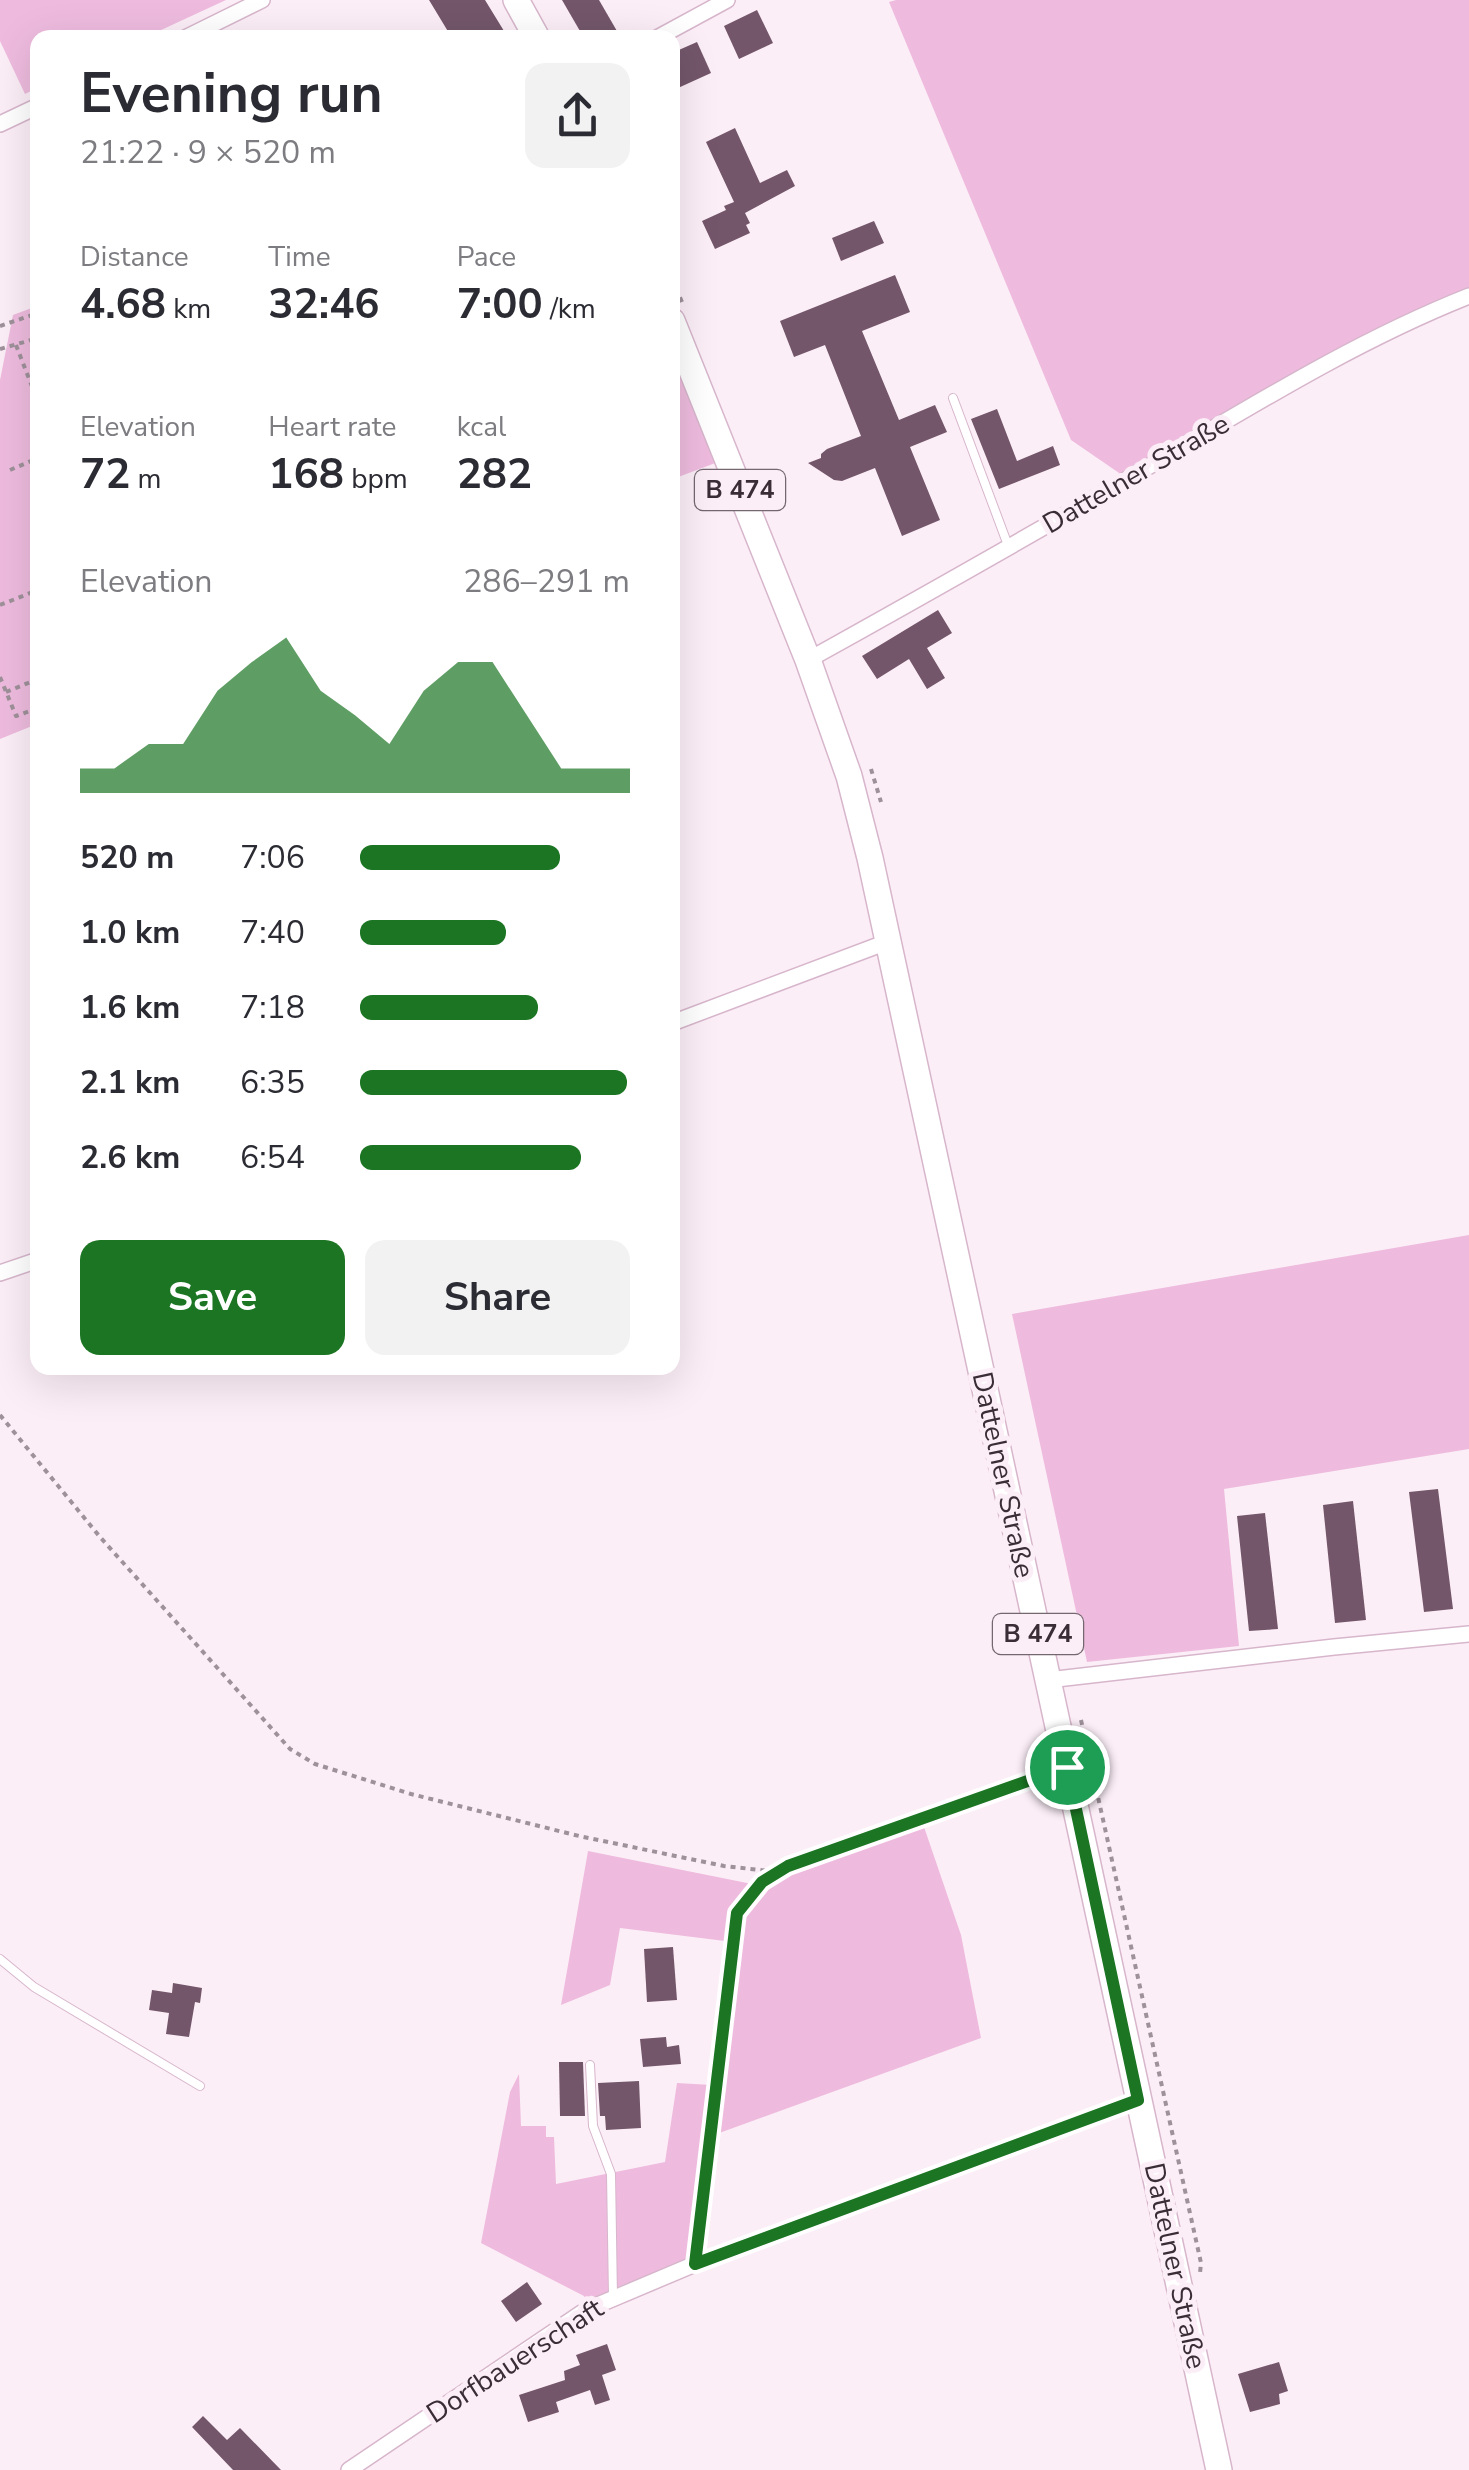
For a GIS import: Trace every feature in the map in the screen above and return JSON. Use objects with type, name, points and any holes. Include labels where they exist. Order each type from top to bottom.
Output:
[{"type":"main road","points":[[516,0],[533,30]]},
{"type":"main road","name":"Dattelner Straße","points":[[680,340],[808,660],[849,776],[870,858],[1219,2470]]},
{"type":"street","points":[[215,30],[262,0]]},
{"type":"street","points":[[671,30],[721,1]]},
{"type":"street","points":[[0,124],[30,110]]},
{"type":"street","name":"Dattelner Straße","points":[[808,660],[1270,395],[1422,315],[1469,296]]},
{"type":"street","points":[[680,1020],[887,942]]},
{"type":"street","points":[[0,1274],[30,1263]]},
{"type":"street","points":[[1048,1680],[1469,1634]]},
{"type":"street","name":"Dorfbauerschaft","points":[[349,2470],[586,2310],[695,2264],[1138,2100]]},
{"type":"lane","points":[[953,398],[1009,548]]},
{"type":"lane","points":[[0,1958],[34,1987],[200,2086]]},
{"type":"lane","points":[[590,2065],[593,2126],[610,2174],[613,2298]]},
{"type":"path","points":[[0,326],[30,315]]},
{"type":"path","points":[[0,349],[30,341]]},
{"type":"path","points":[[16,345],[30,381]]},
{"type":"path","points":[[10,470],[30,461]]},
{"type":"path","points":[[0,605],[30,593]]},
{"type":"path","points":[[0,677],[16,716],[30,711]]},
{"type":"path","points":[[6,692],[30,683]]},
{"type":"path","points":[[0,1415],[100,1537],[290,1749],[315,1764],[429,1799],[633,1847],[724,1866],[778,1872]]},
{"type":"path","points":[[695,2264],[737,1913],[753,1890],[788,1866],[1067,1767]]},
{"type":"shaded area","points":[[0,0],[226,0],[161,30],[30,30],[30,92],[25,94],[0,41]]},
{"type":"shaded area","points":[[1469,0],[1469,291],[1122,475],[1071,440],[889,2]]},
{"type":"shaded area","points":[[30,309],[30,727],[0,739],[0,380],[13,315]]},
{"type":"shaded area","points":[[680,372],[718,462],[680,476]]},
{"type":"shaded area","points":[[1469,1235],[1469,1449],[1224,1489],[1239,1646],[1087,1662],[1012,1314]]},
{"type":"shaded area","points":[[923,1824],[961,1935],[981,2038],[711,2136],[699,2256],[620,2286],[586,2304],[584,2296],[481,2243],[510,2092],[519,2074],[521,2126],[546,2126],[546,2137],[554,2137],[556,2184],[665,2162],[677,2083],[712,2085],[725,1941],[620,1928],[610,1985],[561,2005],[588,1851],[762,1886]]},
{"type":"building","points":[[429,0],[485,0],[503,30],[473,30],[447,30]]},
{"type":"building","points":[[562,0],[599,0],[616,30],[579,30]]},
{"type":"building","points":[[757,10],[773,43],[739,59],[724,26]]},
{"type":"building","points":[[697,42],[711,73],[680,87],[680,49]]},
{"type":"building","points":[[735,128],[760,183],[787,170],[795,186],[745,213],[750,233],[715,249],[702,221],[734,202],[706,142]]},
{"type":"building","points":[[874,221],[884,243],[841,261],[832,238]]},
{"type":"building","points":[[895,275],[910,312],[862,331],[899,420],[935,405],[947,432],[910,447],[940,520],[902,536],[875,468],[842,481],[808,463],[821,458],[827,449],[861,436],[825,345],[794,357],[780,321]]},
{"type":"building","points":[[997,409],[1017,461],[1053,446],[1060,465],[999,489],[971,419]]},
{"type":"building","points":[[938,610],[952,633],[927,648],[945,678],[927,689],[909,659],[877,679],[862,656]]},
{"type":"building","points":[[1438,1489],[1453,1609],[1424,1612],[1409,1492]]},
{"type":"building","points":[[1353,1501],[1366,1620],[1335,1623],[1323,1505]]},
{"type":"building","points":[[1265,1513],[1278,1629],[1249,1631],[1237,1516]]},
{"type":"building","points":[[673,1947],[677,2000],[647,2002],[644,1949]]},
{"type":"building","points":[[173,1983],[202,1988],[200,2003],[195,2002],[189,2037],[166,2034],[169,2013],[149,2010],[152,1990],[172,1993]]},
{"type":"building","points":[[666,2037],[667,2047],[679,2045],[681,2064],[643,2067],[640,2039]]},
{"type":"building","points":[[559,2062],[583,2062],[585,2116],[560,2116]]},
{"type":"building","points":[[639,2081],[641,2128],[606,2130],[605,2116],[600,2116],[598,2083]]},
{"type":"building","points":[[527,2282],[542,2304],[516,2322],[501,2301]]},
{"type":"building","points":[[607,2344],[616,2370],[602,2375],[610,2400],[595,2405],[590,2390],[556,2402],[559,2412],[528,2422],[519,2395],[565,2380],[564,2371],[580,2365],[576,2355]]},
{"type":"building","points":[[1279,2362],[1288,2391],[1279,2394],[1280,2404],[1250,2412],[1238,2374]]},
{"type":"building","points":[[203,2416],[227,2440],[240,2428],[281,2470],[233,2470],[192,2427]]},
{"type":"route","points":[[1067,1767],[1138,2100],[695,2264],[737,1913],[753,1890],[788,1866],[1067,1767]]}]
